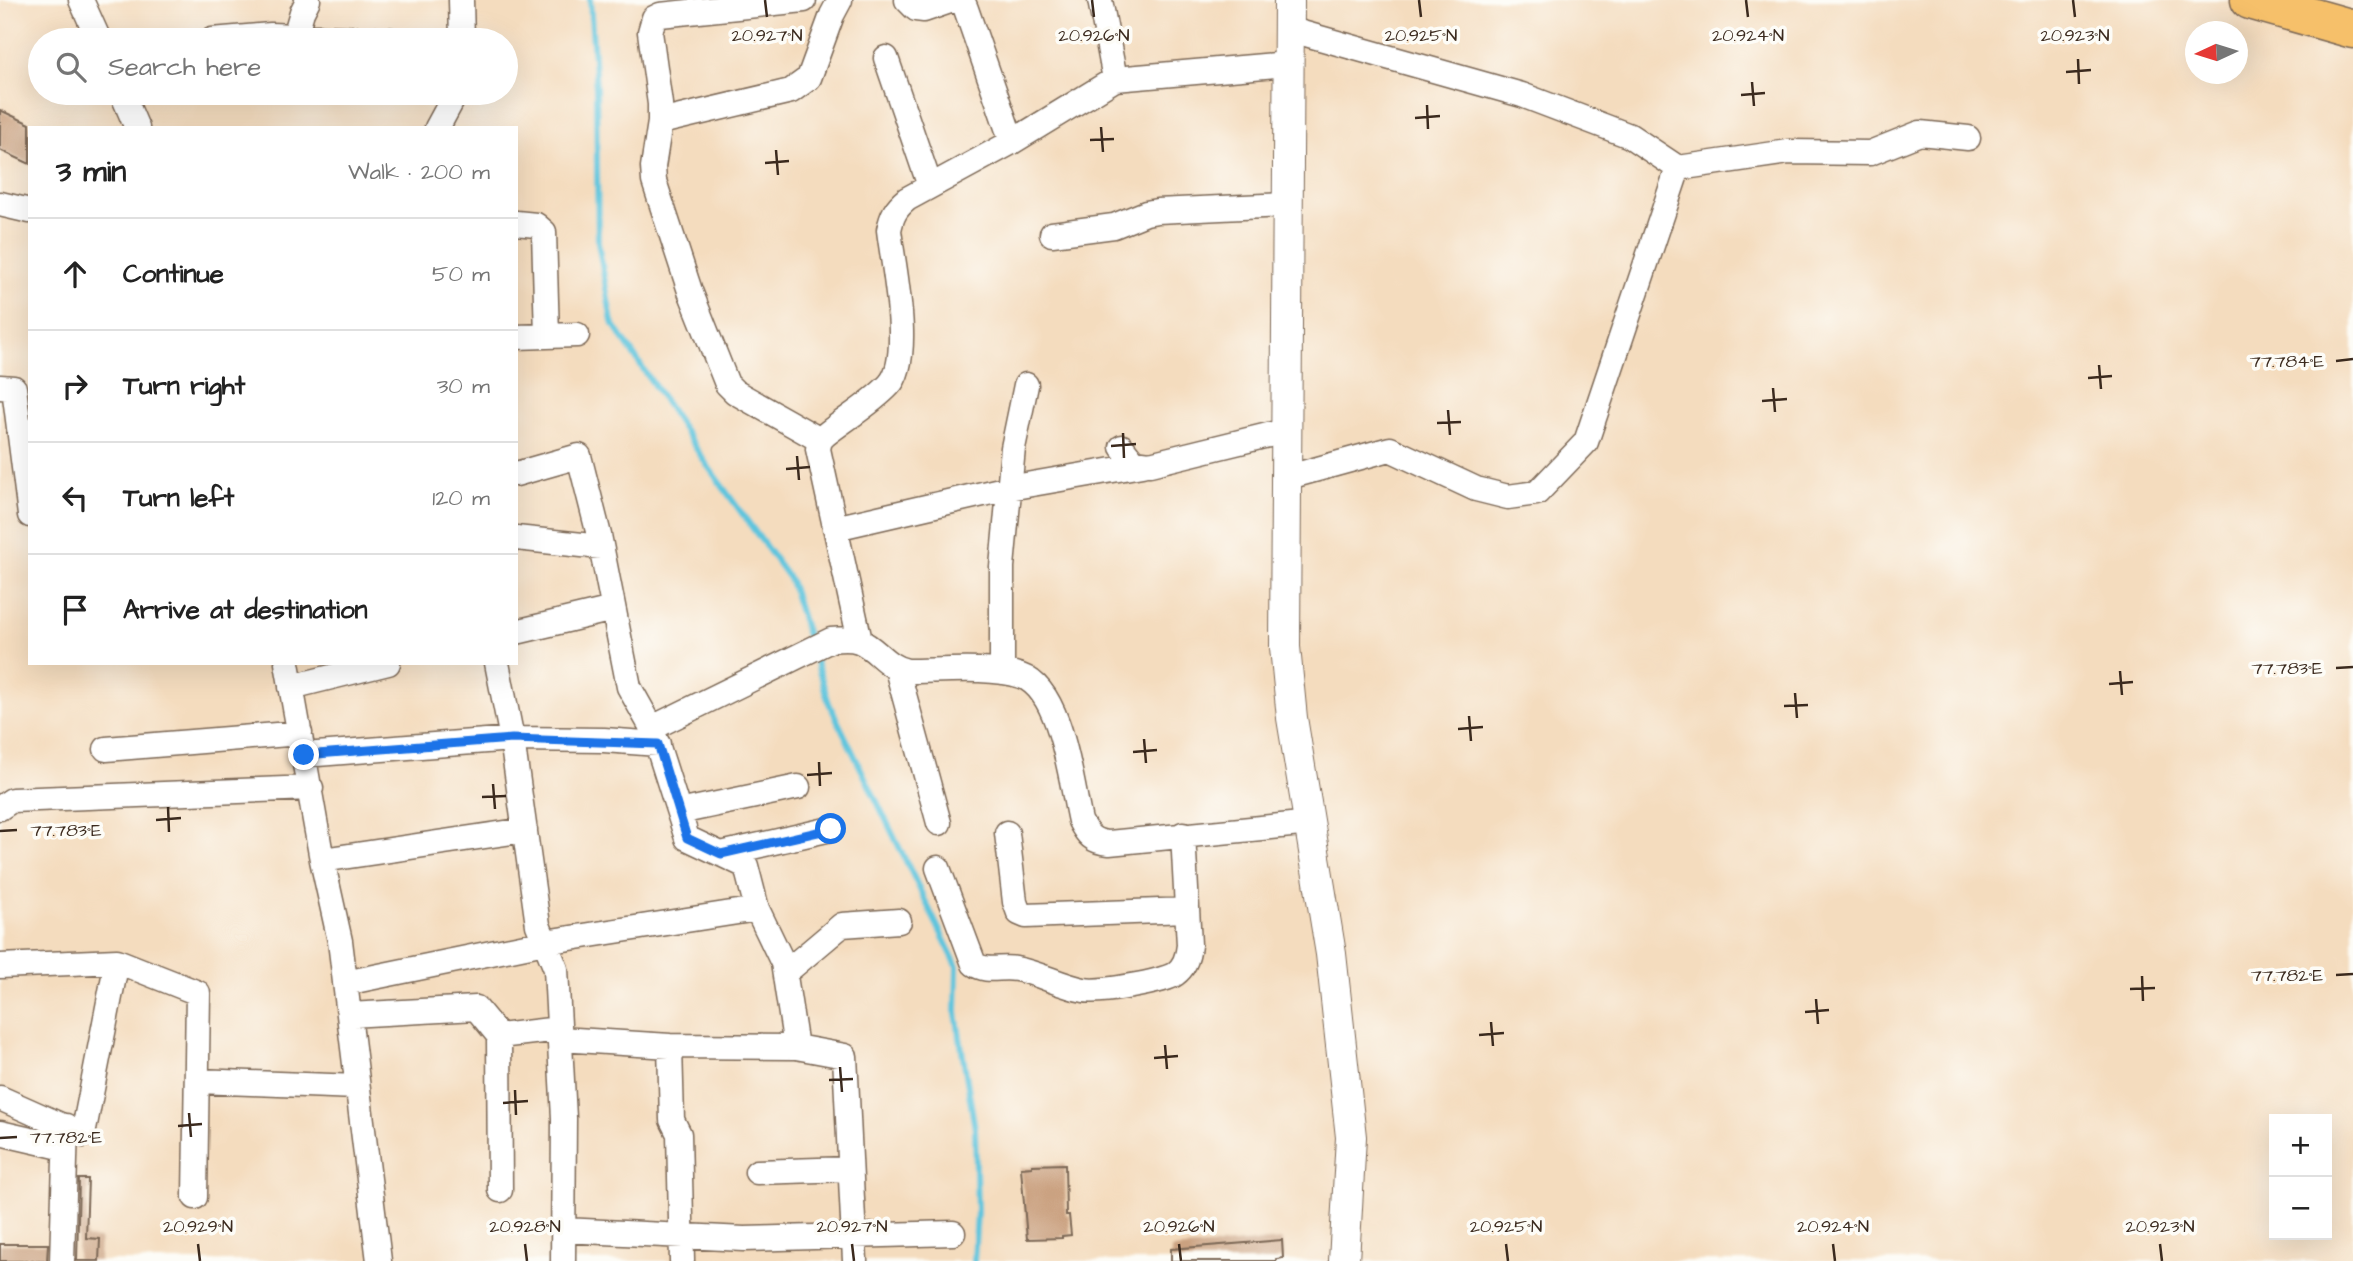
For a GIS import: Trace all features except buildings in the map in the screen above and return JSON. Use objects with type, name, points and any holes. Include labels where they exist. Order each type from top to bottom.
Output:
[{"type":"highway","points":[[2250,0],[2353,29]]},
{"type":"street","points":[[81,0],[94,28]]},
{"type":"street","points":[[297,28],[308,0]]},
{"type":"street","points":[[461,0],[462,28]]},
{"type":"street","points":[[804,0],[660,15],[653,18],[650,32],[660,104],[653,167],[657,192],[690,291],[727,384],[735,392],[820,440]]},
{"type":"street","points":[[660,122],[791,91],[802,85],[809,78],[840,0]]},
{"type":"street","points":[[907,0],[916,9],[924,10],[955,0],[964,4],[1012,142]]},
{"type":"street","points":[[1100,0],[1115,79]]},
{"type":"street","points":[[1344,1261],[1351,1137],[1331,954],[1292,718],[1285,647],[1288,15],[1522,95],[1630,136],[1678,169],[1788,152],[1870,153],[1920,133],[1968,138]]},
{"type":"street","points":[[887,58],[930,186]]},
{"type":"street","points":[[820,440],[890,384],[896,375],[902,339],[889,230],[897,207],[1012,142],[1115,79],[1287,64]]},
{"type":"street","points":[[127,105],[136,126]]},
{"type":"street","points":[[438,126],[449,105]]},
{"type":"street","points":[[1285,478],[1390,449],[1476,489],[1508,497],[1537,493],[1586,442],[1678,169]]},
{"type":"street","points":[[0,204],[28,211]]},
{"type":"street","points":[[1052,234],[1114,226],[1157,211],[1286,205]]},
{"type":"street","points":[[518,223],[536,225],[544,232],[547,336]]},
{"type":"street","points":[[518,337],[577,335]]},
{"type":"street","points":[[1002,672],[1002,567],[1013,449],[1026,385]]},
{"type":"street","points":[[0,387],[14,388],[28,499]]},
{"type":"street","points":[[835,528],[1009,488],[1142,465],[1285,431]]},
{"type":"street","points":[[820,440],[820,460],[860,641]]},
{"type":"street","points":[[1122,447],[1134,462],[1142,465]]},
{"type":"street","points":[[518,473],[579,456],[601,547],[629,687],[655,736],[687,838],[746,866],[757,909],[783,962],[796,1047]]},
{"type":"street","points":[[518,538],[601,547]]},
{"type":"street","points":[[518,632],[613,608]]},
{"type":"street","points":[[106,749],[655,736],[802,654],[831,640],[846,639],[860,641],[897,669],[1002,672],[1021,676],[1035,683],[1049,702],[1059,728],[1080,821],[1087,835],[1098,842],[1311,823]]},
{"type":"street","points":[[372,665],[289,675],[322,860],[340,941],[379,1261]]},
{"type":"street","points":[[497,665],[512,739],[538,925],[556,969],[564,1118],[563,1261]]},
{"type":"street","points":[[897,669],[939,823]]},
{"type":"street","points":[[679,812],[799,787]]},
{"type":"street","points":[[0,808],[12,800],[311,788]]},
{"type":"street","points":[[721,854],[831,829]]},
{"type":"street","points":[[322,860],[524,830]]},
{"type":"street","points":[[1007,833],[1015,902],[1019,913],[1026,916],[1187,910]]},
{"type":"street","points":[[938,869],[974,964],[985,970],[1018,969],[1085,990],[1108,989],[1177,974],[1188,956],[1183,834]]},
{"type":"street","points":[[345,983],[545,942],[757,909]]},
{"type":"street","points":[[785,973],[842,925],[899,921]]},
{"type":"street","points":[[0,966],[117,961],[198,993],[195,1197]]},
{"type":"street","points":[[0,1133],[66,1137],[83,1135],[117,961]]},
{"type":"street","points":[[349,1015],[476,1008],[499,1036],[500,1190]]},
{"type":"street","points":[[499,1036],[560,1034],[670,1046],[796,1047],[845,1056],[855,1261]]},
{"type":"street","points":[[670,1046],[672,1120],[679,1134],[682,1261]]},
{"type":"street","points":[[197,1081],[357,1087]]},
{"type":"street","points":[[0,1098],[66,1137]]},
{"type":"street","points":[[62,1261],[66,1137]]},
{"type":"street","points":[[757,1172],[849,1169]]},
{"type":"street","points":[[564,1230],[744,1239],[953,1233]]},
{"type":"waterway","points":[[590,0],[596,88],[598,242],[612,322],[707,465],[790,580],[810,645]]},
{"type":"waterway","points":[[814,655],[829,703],[957,966],[956,1013],[975,1129],[977,1212],[974,1261]]},
{"type":"route","points":[[304,755],[512,739],[604,740],[658,744],[687,838],[721,854],[831,829]]}]
